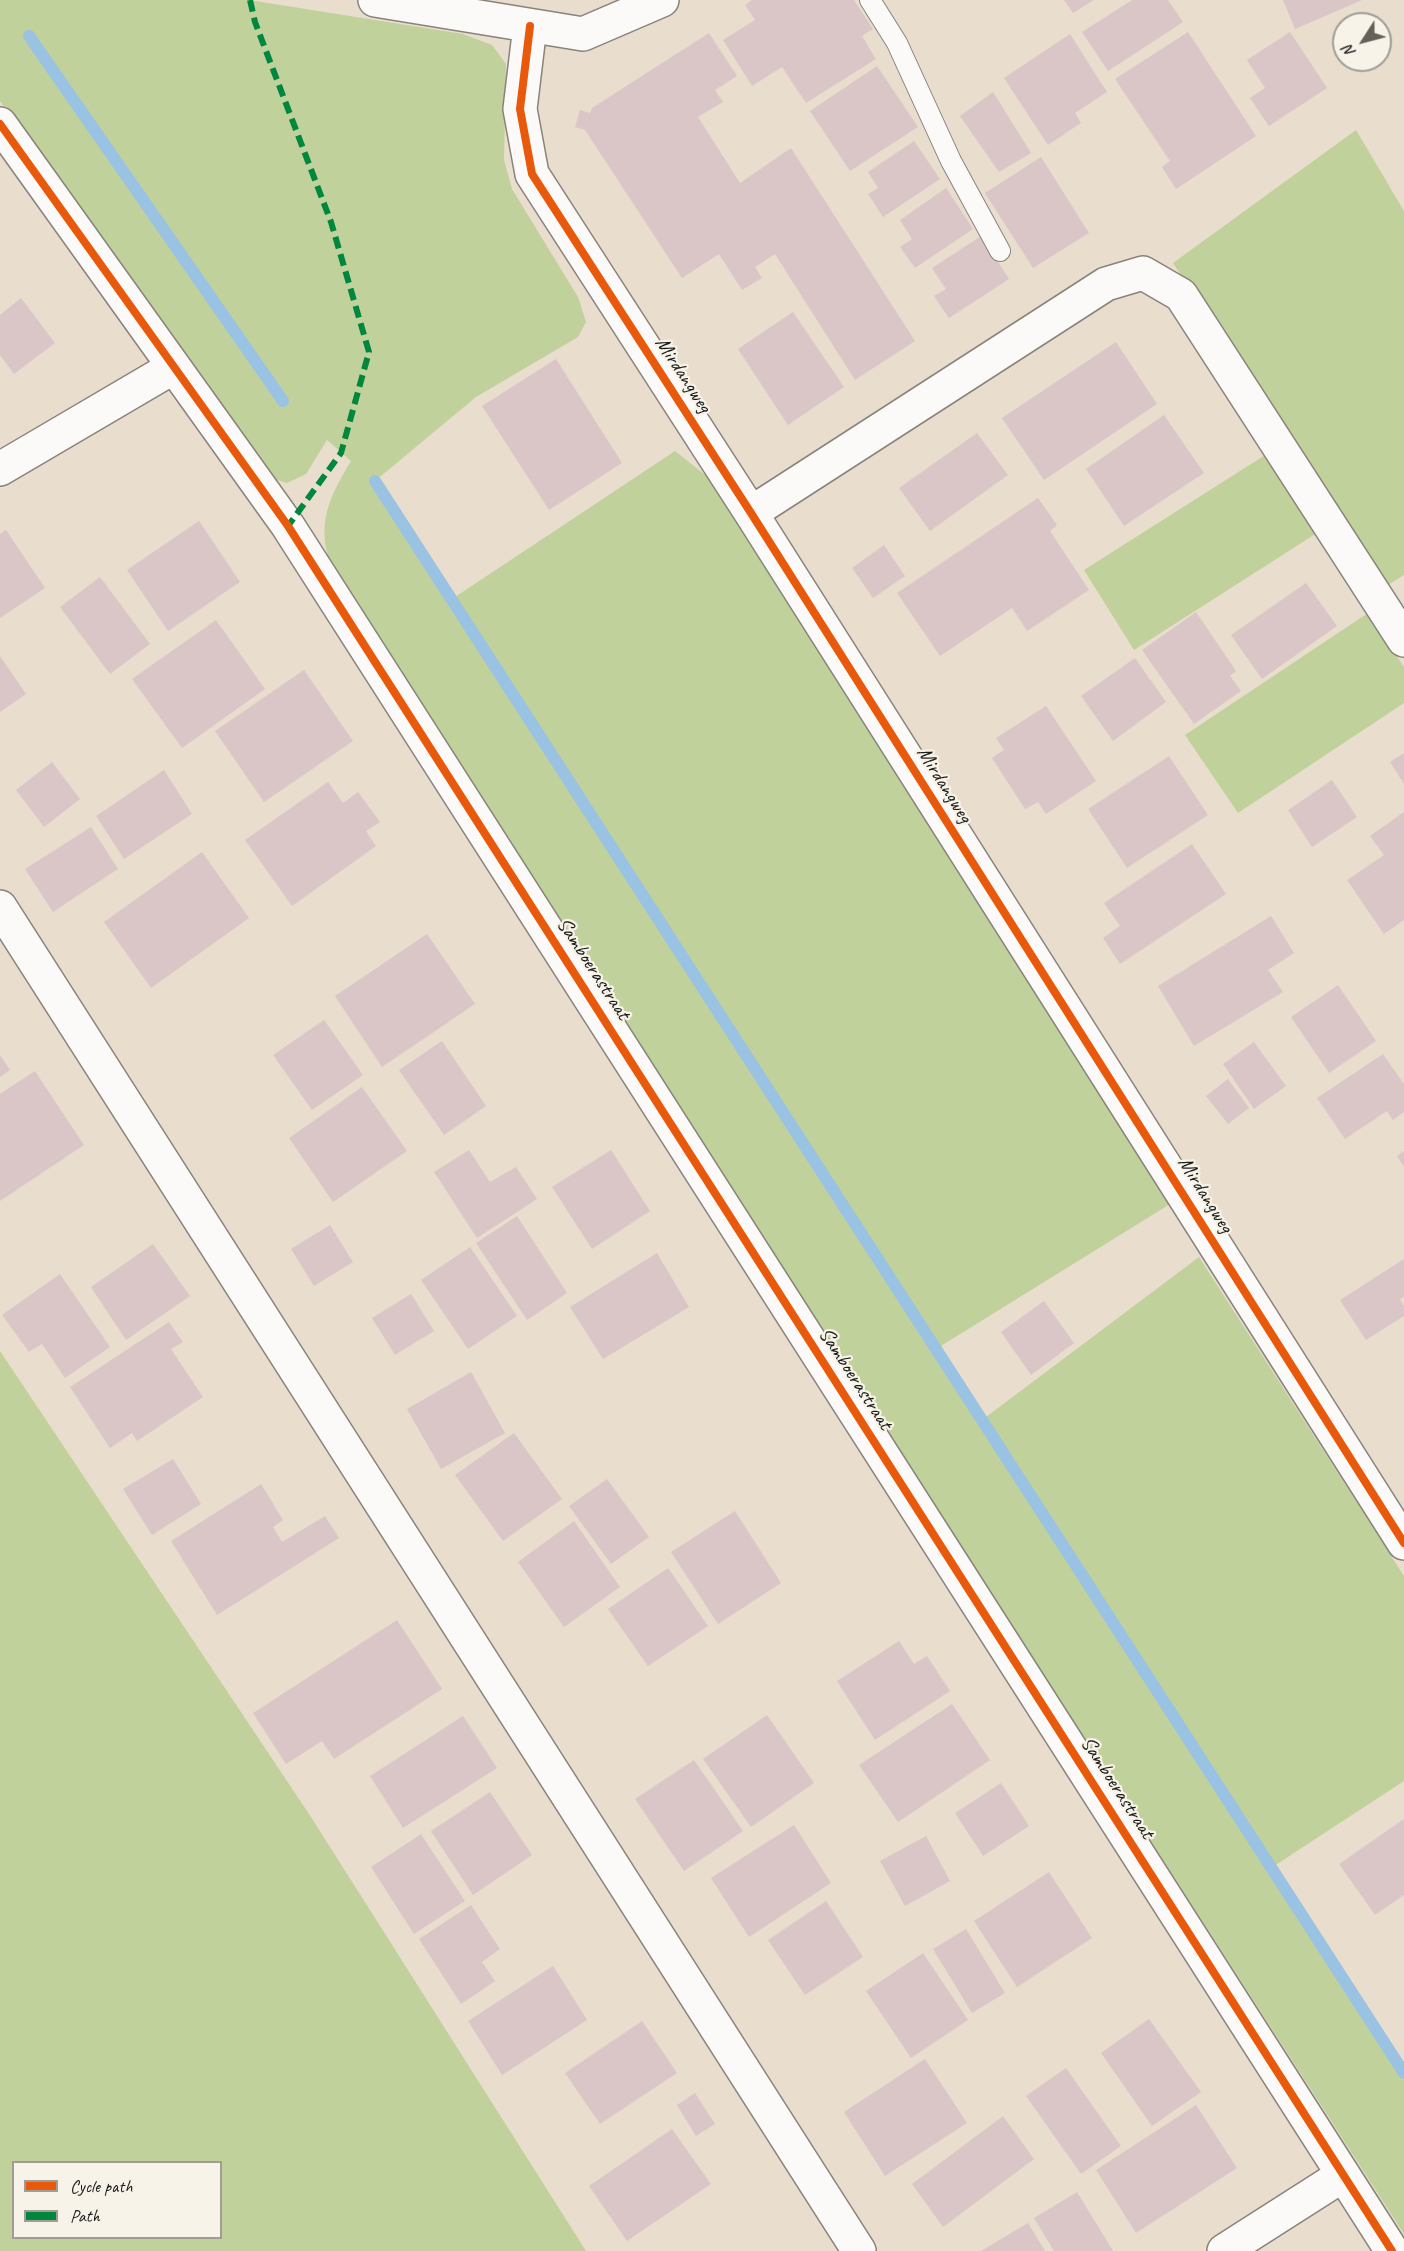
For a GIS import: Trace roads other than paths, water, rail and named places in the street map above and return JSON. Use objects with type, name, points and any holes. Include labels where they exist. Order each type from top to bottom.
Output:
[{"type":"street","points":[[375,0],[583,34],[662,0]]},
{"type":"street","name":"Mirdangweg","points":[[530,26],[520,109],[532,174],[751,513],[1404,1543]]},
{"type":"street","name":"Samboerastraat","points":[[0,124],[172,368],[288,526],[1392,2251]]},
{"type":"street","points":[[751,513],[1106,284],[1143,273],[1181,295],[1404,640]]},
{"type":"street","points":[[0,469],[172,368]]},
{"type":"street","points":[[0,907],[859,2251]]},
{"type":"street","points":[[1224,2251],[1343,2175]]},
{"type":"lane","points":[[870,0],[897,43],[951,161],[1000,251]]},
{"type":"waterway","points":[[29,36],[283,401]]},
{"type":"waterway","points":[[375,481],[1404,2073]]}]
